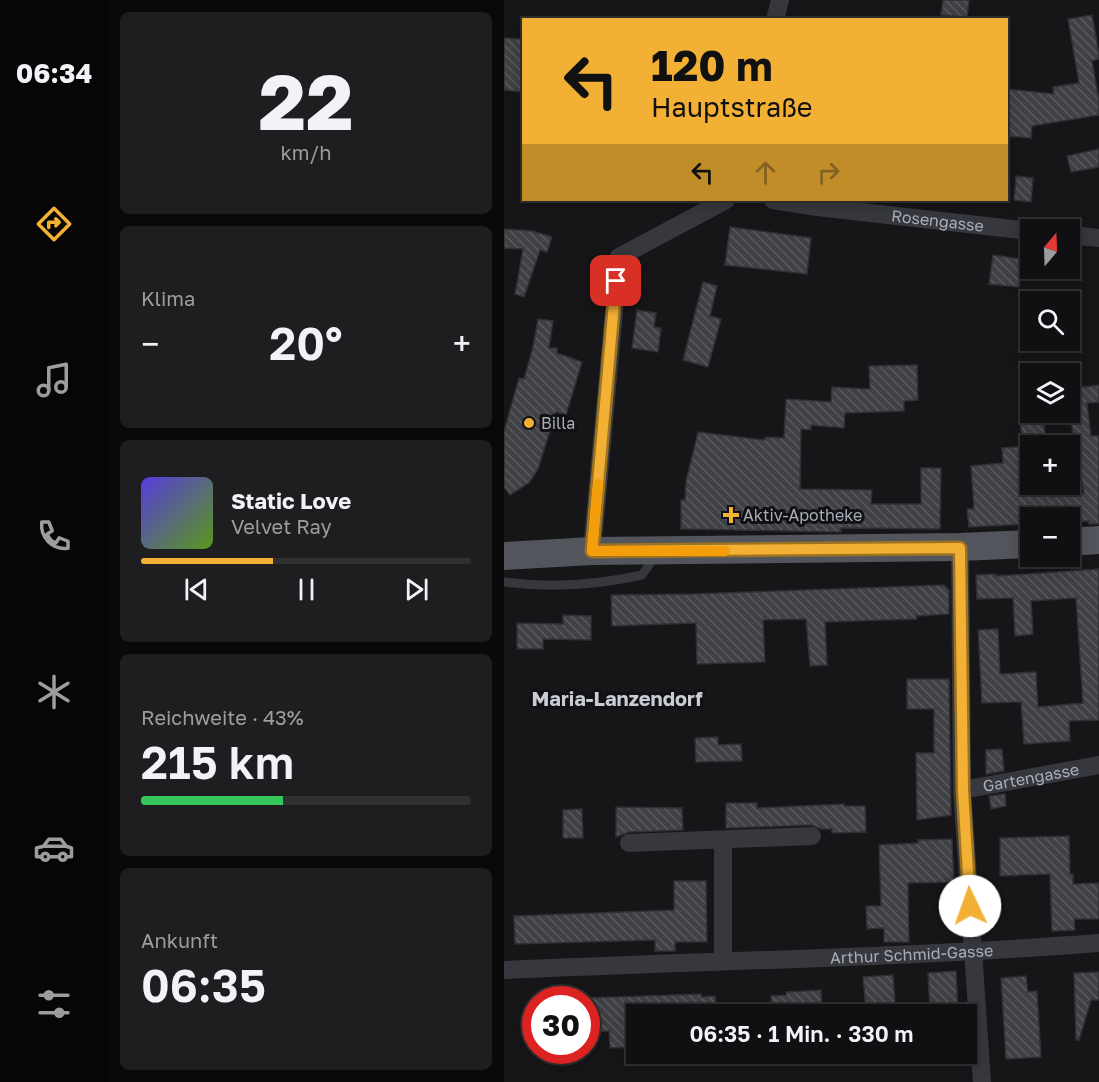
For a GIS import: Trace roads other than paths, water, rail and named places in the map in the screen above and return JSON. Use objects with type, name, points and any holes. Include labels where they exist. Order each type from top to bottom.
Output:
[{"type":"main road","points":[[1080,541],[1099,540]]},
{"type":"main road","points":[[504,556],[592,551],[960,548],[1020,545]]},
{"type":"street","points":[[776,18],[780,0]]},
{"type":"street","points":[[592,551],[619,257],[724,201]]},
{"type":"street","name":"Rosengasse","points":[[779,201],[1020,230]]},
{"type":"street","points":[[1080,236],[1099,238]]},
{"type":"street","points":[[960,548],[963,790],[982,1082]]},
{"type":"street","name":"Gartengasse","points":[[963,790],[1099,765]]},
{"type":"street","points":[[629,843],[813,836]]},
{"type":"street","points":[[723,841],[723,960]]},
{"type":"street","name":"Arthur Schmid-Gasse","points":[[504,970],[973,952],[1099,943]]},
{"type":"lane","points":[[504,582],[531,585],[607,583],[642,575],[659,551]]},
{"type":"place","name":"Billa","points":[[529,423]]},
{"type":"place","name":"Aktiv-Apotheke","points":[[731,515]]},
{"type":"district","name":"Maria-Lanzendorf","points":[[617,698]]}]
